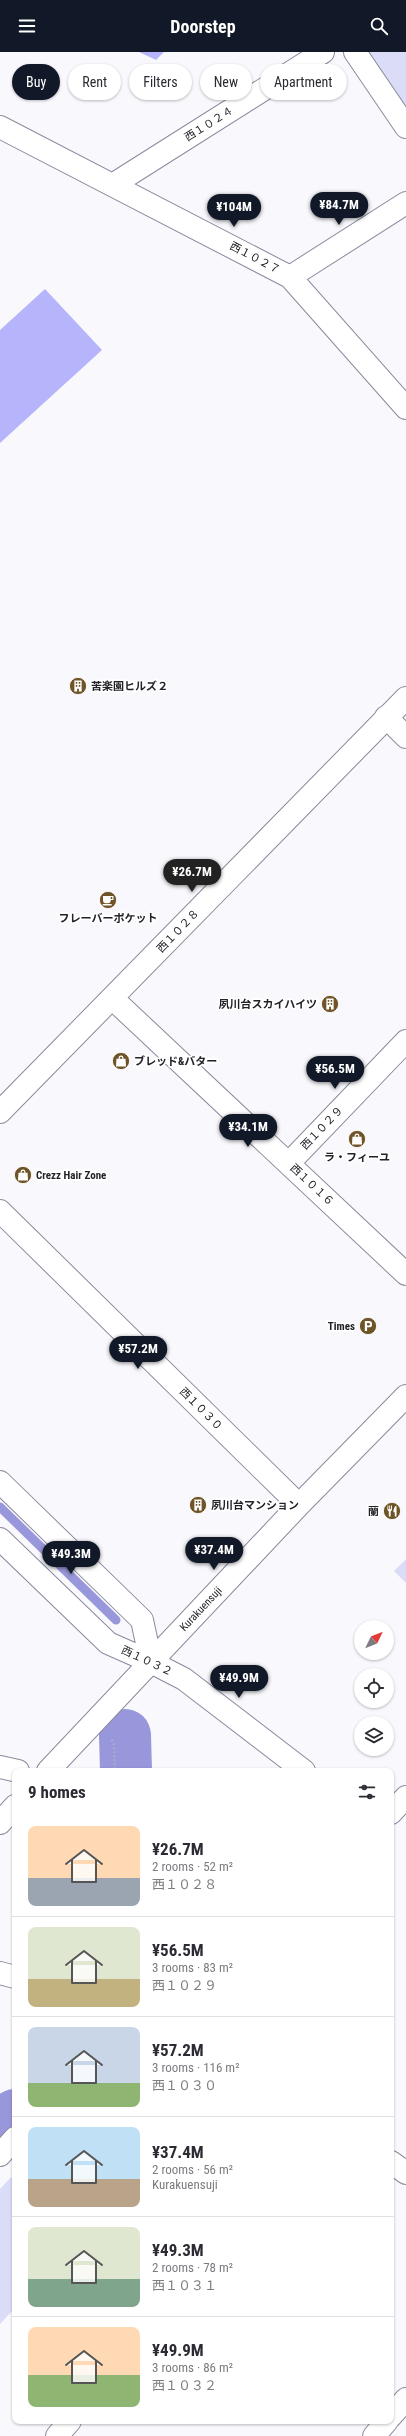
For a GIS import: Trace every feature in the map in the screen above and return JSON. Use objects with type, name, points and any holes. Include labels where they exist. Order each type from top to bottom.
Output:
[{"type":"street","name":"西１０２４","points":[[114,184],[323,52]]},
{"type":"street","points":[[355,52],[406,127]]},
{"type":"street","name":"西１０２７","points":[[0,127],[114,184],[290,277],[406,408]]},
{"type":"street","points":[[290,277],[406,203]]},
{"type":"street","name":"西１０２８","points":[[0,1112],[406,698]]},
{"type":"street","points":[[386,717],[406,737]]},
{"type":"street","name":"西１０１６","points":[[113,998],[406,1274]]},
{"type":"street","name":"西１０２９","points":[[289,1163],[406,1041]]},
{"type":"street","name":"西１０３０","points":[[0,1211],[299,1505]]},
{"type":"street","name":"Kurakuensuji","points":[[51,1768],[299,1505],[406,1396]]},
{"type":"street","points":[[0,1482],[142,1620],[152,1662]]},
{"type":"street","name":"西１０３２","points":[[0,1539],[108,1643],[152,1662],[184,1679],[300,1768]]},
{"type":"street","points":[[0,1767],[12,1770]]},
{"type":"street","points":[[394,1810],[406,1797]]},
{"type":"street","points":[[0,1823],[12,1809]]},
{"type":"street","points":[[0,1973],[12,1975]]},
{"type":"street","points":[[0,2155],[12,2141]]},
{"type":"street","points":[[394,2164],[406,2173]]},
{"type":"street","points":[[394,2413],[406,2399]]},
{"type":"street","points":[[57,2436],[67,2424]]},
{"type":"street","points":[[374,2436],[384,2424]]},
{"type":"path","points":[[111,1738],[114,1745],[115,1768]]},
{"type":"shaded area","points":[[139,52],[164,52],[156,60]]},
{"type":"shaded area","points":[[369,52],[406,52],[406,111],[369,54]]},
{"type":"shaded area","points":[[45,289],[102,350],[0,443],[0,330]]},
{"type":"shaded area","points":[[406,1559],[406,1583],[394,1571]]},
{"type":"shaded area","points":[[11,2177],[12,2178],[12,2311],[0,2324],[0,2189]]},
{"type":"waterway","points":[[0,1507],[116,1620]]},
{"type":"waterway","points":[[125,1735],[126,1768]]},
{"type":"waterway","points":[[0,2132],[12,2118]]},
{"type":"place","name":"苦楽園ヒルズ２","points":[[78,686]]},
{"type":"place","name":"フレーバーポケット","points":[[108,900]]},
{"type":"place","name":"夙川台スカイハイツ","points":[[330,1004]]},
{"type":"place","name":"ブレッド&バター","points":[[121,1061]]},
{"type":"place","name":"ラ・フィーユ","points":[[357,1139]]},
{"type":"place","name":"Crezz Hair Zone","points":[[23,1175]]},
{"type":"place","name":"Times","points":[[368,1326]]},
{"type":"place","name":"夙川台マンション","points":[[198,1505]]},
{"type":"place","name":"蘭","points":[[392,1511]]}]
